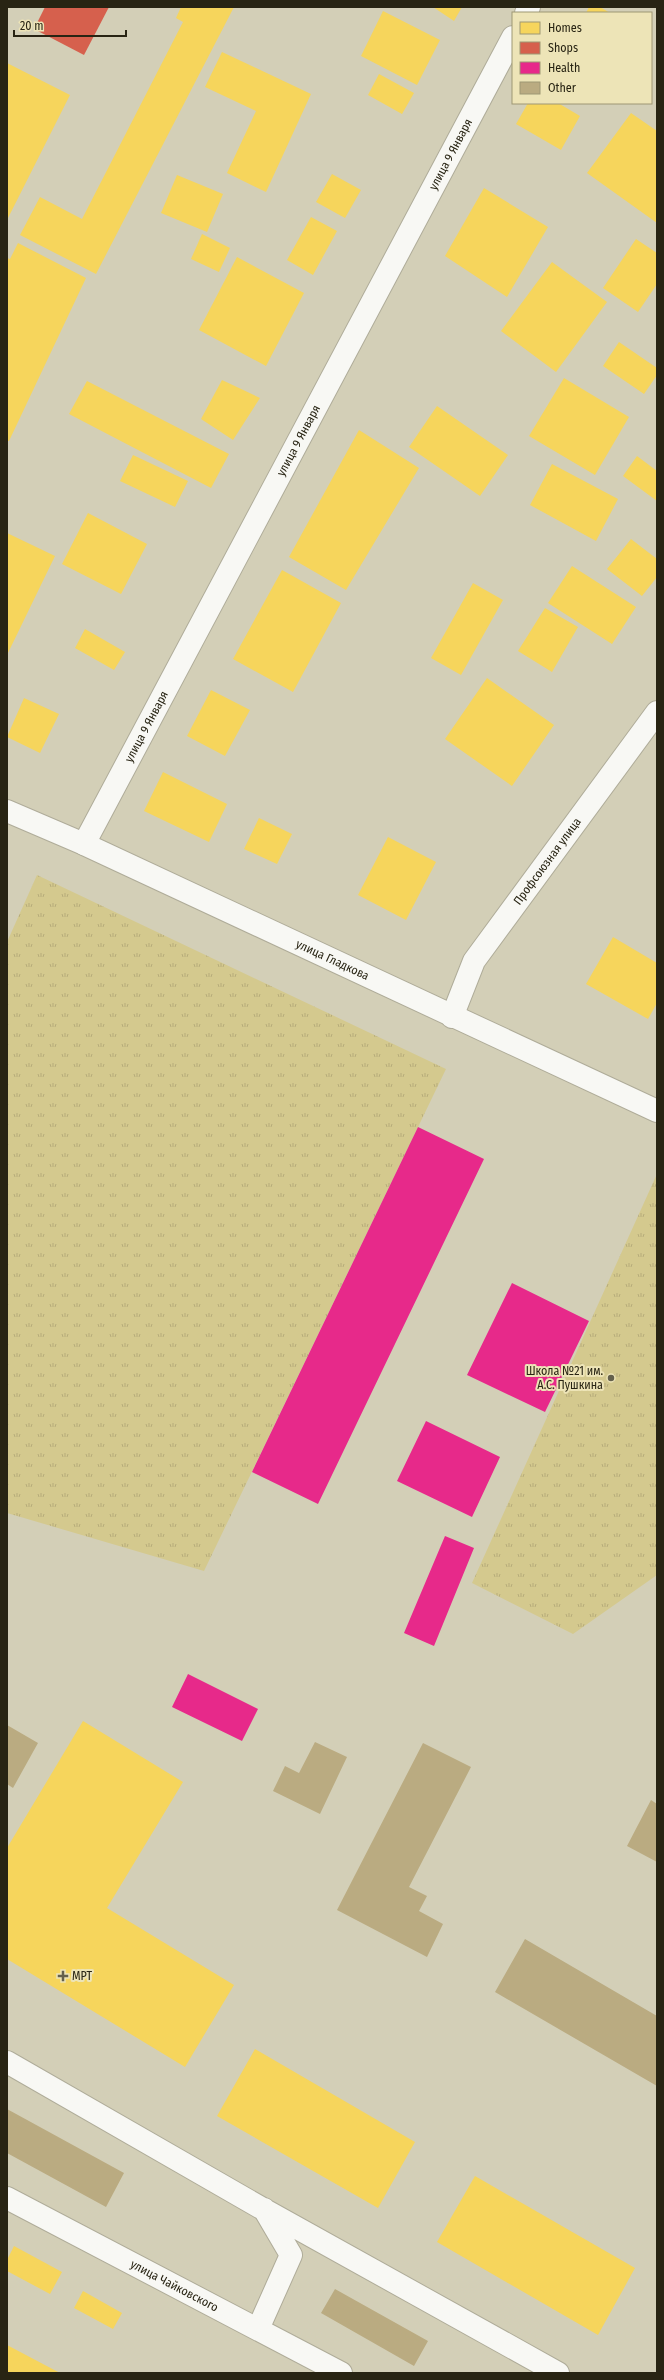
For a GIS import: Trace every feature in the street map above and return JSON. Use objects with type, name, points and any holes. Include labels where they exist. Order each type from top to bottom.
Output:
[{"type":"street","name":"улица 9 Января","points":[[84,844],[512,39]]},
{"type":"street","name":"Профсоюзная улица","points":[[452,1017],[474,961],[657,712]]},
{"type":"street","name":"улица Гладкова","points":[[7,811],[84,844],[452,1017],[657,1111]]},
{"type":"street","points":[[7,2062],[264,2209],[558,2373]]},
{"type":"street","name":"улица Чайковского","points":[[7,2198],[341,2373]]},
{"type":"street","points":[[258,2329],[291,2255],[264,2209]]},
{"type":"green space","points":[[37,875],[446,1069],[204,1571],[7,1513],[7,942]]},
{"type":"green space","name":"Школа №21 им. А.С. Пушкина","points":[[657,1174],[657,1575],[573,1634],[472,1583]]},
{"type":"building: Homes","points":[[181,7],[234,7],[96,274],[20,235],[40,197],[82,219],[183,22],[176,18]]},
{"type":"building: Homes","points":[[433,7],[462,7],[454,21]]},
{"type":"building: Homes","points":[[589,7],[600,7],[608,12],[586,12]]},
{"type":"building: Homes","points":[[383,11],[440,40],[417,85],[361,56]]},
{"type":"building: Homes","points":[[222,52],[311,94],[266,192],[227,173],[256,111],[205,87]]},
{"type":"building: Homes","points":[[7,63],[70,95],[7,220]]},
{"type":"building: Homes","points":[[379,74],[414,93],[402,114],[368,95]]},
{"type":"building: Homes","points":[[527,104],[560,104],[580,116],[561,150],[516,124]]},
{"type":"building: Homes","points":[[631,113],[657,131],[657,223],[587,173]]},
{"type":"building: Homes","points":[[332,174],[361,190],[345,218],[316,202]]},
{"type":"building: Homes","points":[[177,175],[223,194],[207,232],[161,213]]},
{"type":"building: Homes","points":[[484,188],[548,227],[507,297],[445,256]]},
{"type":"building: Homes","points":[[311,217],[337,231],[313,275],[287,260]]},
{"type":"building: Homes","points":[[202,234],[230,248],[219,272],[191,259]]},
{"type":"building: Homes","points":[[636,239],[657,253],[657,284],[638,312],[603,288]]},
{"type":"building: Homes","points":[[18,243],[86,278],[9,441],[7,441],[7,258],[10,259]]},
{"type":"building: Homes","points":[[237,257],[304,293],[266,366],[199,330]]},
{"type":"building: Homes","points":[[552,262],[607,302],[556,372],[501,331]]},
{"type":"building: Homes","points":[[619,342],[657,368],[657,375],[644,394],[603,366]]},
{"type":"building: Homes","points":[[564,378],[629,417],[595,475],[529,436]]},
{"type":"building: Homes","points":[[222,380],[260,398],[233,440],[201,419]]},
{"type":"building: Homes","points":[[87,381],[229,454],[211,488],[69,414]]},
{"type":"building: Homes","points":[[437,406],[508,455],[480,496],[409,447]]},
{"type":"building: Homes","points":[[359,430],[419,468],[346,590],[289,557]]},
{"type":"building: Homes","points":[[133,455],[188,481],[175,507],[120,481]]},
{"type":"building: Homes","points":[[637,456],[657,471],[657,501],[623,476]]},
{"type":"building: Homes","points":[[552,464],[618,499],[596,541],[530,505]]},
{"type":"building: Homes","points":[[88,513],[147,544],[121,594],[62,564]]},
{"type":"building: Homes","points":[[7,533],[55,556],[7,655]]},
{"type":"building: Homes","points":[[631,539],[657,559],[657,577],[642,596],[607,569]]},
{"type":"building: Homes","points":[[572,566],[636,607],[612,644],[548,603]]},
{"type":"building: Homes","points":[[282,570],[341,603],[293,692],[233,659]]},
{"type":"building: Homes","points":[[473,583],[503,600],[461,675],[431,658]]},
{"type":"building: Homes","points":[[545,608],[578,627],[552,672],[518,651]]},
{"type":"building: Homes","points":[[85,629],[125,652],[114,670],[75,648]]},
{"type":"building: Homes","points":[[487,678],[554,725],[512,786],[445,739]]},
{"type":"building: Homes","points":[[211,690],[250,710],[225,756],[187,736]]},
{"type":"building: Homes","points":[[24,698],[59,714],[40,753],[7,737]]},
{"type":"building: Homes","points":[[163,772],[227,804],[209,842],[144,811]]},
{"type":"building: Homes","points":[[259,818],[292,834],[277,864],[244,849]]},
{"type":"building: Homes","points":[[388,837],[436,862],[406,920],[358,895]]},
{"type":"building: Homes","points":[[613,937],[657,963],[657,1003],[648,1019],[586,984]]},
{"type":"building: Homes","points":[[83,1721],[183,1782],[107,1908],[234,1985],[185,2067],[7,1959],[7,1848]]},
{"type":"building: Homes","points":[[255,2049],[415,2142],[378,2208],[217,2116]]},
{"type":"building: Homes","points":[[475,2176],[635,2268],[598,2335],[437,2242]]},
{"type":"building: Homes","points":[[14,2246],[62,2272],[50,2294],[7,2271],[7,2260]]},
{"type":"building: Homes","points":[[83,2291],[122,2313],[113,2329],[74,2308]]},
{"type":"building: Homes","points":[[7,2345],[60,2373],[7,2373]]},
{"type":"building: Shops","points":[[45,7],[109,7],[84,55],[34,29]]},
{"type":"building: Health","points":[[418,1127],[484,1159],[318,1504],[252,1472]]},
{"type":"building: Health","points":[[512,1283],[589,1321],[545,1412],[467,1375]]},
{"type":"building: Health","points":[[426,1421],[500,1457],[472,1517],[397,1481]]},
{"type":"building: Health","points":[[445,1536],[474,1548],[434,1646],[404,1633]]},
{"type":"building: Health","points":[[188,1674],[258,1709],[242,1741],[172,1707]]},
{"type":"building: Other","points":[[7,1725],[38,1743],[13,1788],[7,1784]]},
{"type":"building: Other","points":[[315,1742],[347,1757],[320,1814],[273,1791],[285,1766],[299,1773]]},
{"type":"building: Other","points":[[423,1743],[471,1767],[409,1887],[427,1896],[419,1911],[443,1924],[427,1957],[337,1910]]},
{"type":"building: Other","points":[[651,1800],[657,1804],[657,1862],[627,1846]]},
{"type":"building: Other","points":[[525,1939],[657,2016],[657,2086],[495,1992]]},
{"type":"building: Other","points":[[7,2109],[124,2173],[106,2207],[7,2153]]},
{"type":"building: Other","points":[[335,2289],[428,2341],[414,2366],[321,2313]]},
{"type":"place","name":"Школа №21 им. А.С. Пушкина","points":[[611,1378]]},
{"type":"place","name":"МРТ","points":[[63,1976]]}]
